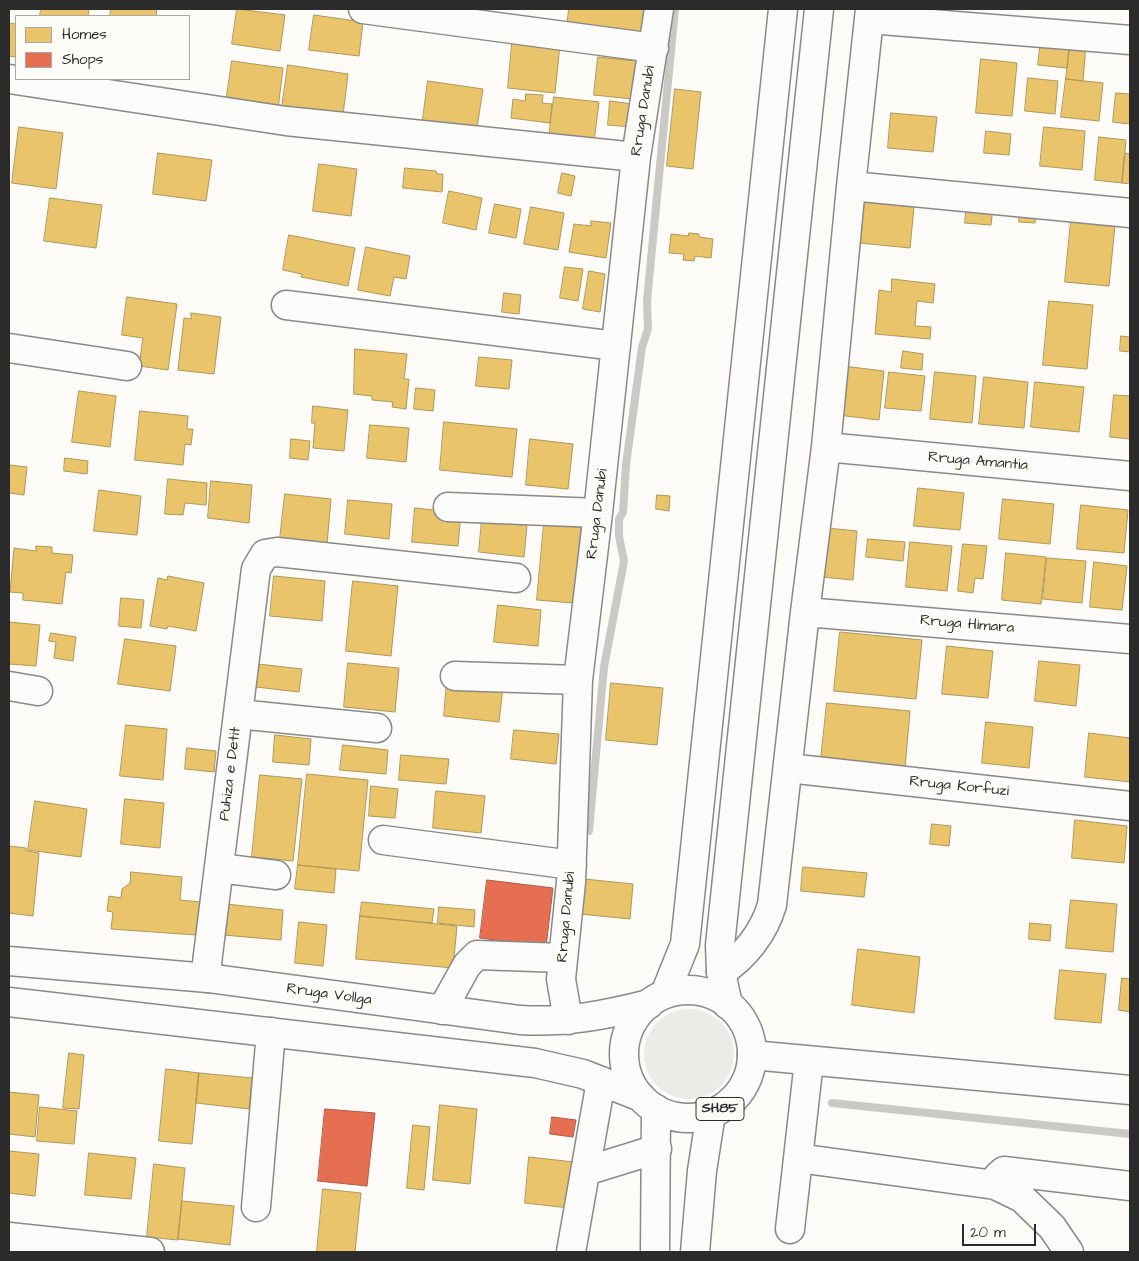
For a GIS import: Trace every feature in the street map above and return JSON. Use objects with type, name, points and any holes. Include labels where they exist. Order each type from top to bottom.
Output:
[{"type":"street","points":[[363,9],[654,48]]},
{"type":"street","name":"Rruga Danubi","points":[[568,1020],[561,979],[572,866],[578,680],[636,158],[659,9]]},
{"type":"street","points":[[655,1252],[657,1148],[648,1103],[630,1081],[624,1054],[631,1026],[657,999],[686,944],[783,9]]},
{"type":"street","points":[[728,1005],[721,972],[720,945],[819,9]]},
{"type":"street","points":[[721,972],[735,963],[768,919],[772,905],[805,612],[826,447],[850,186],[870,14],[1130,40]]},
{"type":"street","points":[[16,80],[286,121],[636,158]]},
{"type":"street","points":[[850,186],[1130,213]]},
{"type":"street","points":[[286,305],[616,346]]},
{"type":"street","points":[[9,348],[127,366]]},
{"type":"street","name":"Rruga Amantia","points":[[826,447],[1130,476]]},
{"type":"street","points":[[448,507],[598,513]]},
{"type":"street","name":"Puhiza e Detit","points":[[208,978],[207,963],[256,569],[265,554],[277,552],[516,578]]},
{"type":"street","name":"Rruga Himara","points":[[805,612],[1130,639]]},
{"type":"street","points":[[455,676],[578,680]]},
{"type":"street","points":[[9,686],[38,691]]},
{"type":"street","points":[[238,714],[377,728]]},
{"type":"street","name":"Rruga Korfuzi","points":[[788,768],[1130,806]]},
{"type":"street","points":[[382,840],[572,866]]},
{"type":"street","points":[[219,868],[276,875]]},
{"type":"street","points":[[442,1010],[467,965],[477,956],[563,958]]},
{"type":"street","name":"Rruga Vollga","points":[[9,961],[208,978],[520,1020],[568,1020],[605,1015],[657,999]]},
{"type":"street","name":"SH85","points":[[648,1103],[683,1117],[711,1113],[728,1104],[741,1090],[749,1073],[752,1055],[746,1027],[728,1005],[712,995],[693,990],[657,999]]},
{"type":"street","points":[[9,1002],[535,1063],[560,1068],[601,1081],[648,1103]]},
{"type":"street","points":[[256,1207],[271,1032]]},
{"type":"street","points":[[752,1055],[1130,1090]]},
{"type":"street","points":[[790,1229],[809,1061]]},
{"type":"street","points":[[571,1252],[601,1081]]},
{"type":"street","name":"SH85","points":[[695,1252],[702,1171],[711,1113]]},
{"type":"street","points":[[586,1171],[657,1148]]},
{"type":"street","points":[[798,1158],[995,1185],[1022,1198],[1052,1227],[1069,1252]]},
{"type":"street","points":[[995,1185],[998,1176],[1004,1171],[1130,1186]]},
{"type":"street","points":[[9,1237],[150,1252]]},
{"type":"shaded area","points":[[689,1009],[706,1013],[721,1022],[730,1037],[734,1054],[730,1071],[721,1086],[706,1095],[689,1099],[672,1095],[657,1086],[648,1071],[644,1054],[648,1037],[657,1022],[672,1013]]},
{"type":"building: Homes","points":[[41,9],[89,9],[88,15],[40,15]]},
{"type":"building: Homes","points":[[111,9],[157,9],[156,15],[110,15]]},
{"type":"building: Homes","points":[[237,9],[285,15],[280,51],[232,44]]},
{"type":"building: Homes","points":[[569,9],[645,9],[642,36],[567,29]]},
{"type":"building: Homes","points":[[314,15],[363,22],[359,56],[309,50]]},
{"type":"building: Homes","points":[[9,23],[15,24],[15,57],[9,56]]},
{"type":"building: Homes","points":[[513,34],[560,44],[555,93],[508,88]]},
{"type":"building: Homes","points":[[1041,40],[1070,43],[1067,68],[1038,65]]},
{"type":"building: Homes","points":[[1070,43],[1086,45],[1083,81],[1066,79]]},
{"type":"building: Homes","points":[[598,57],[636,61],[632,99],[594,95]]},
{"type":"building: Homes","points":[[981,59],[1017,63],[1012,116],[976,113]]},
{"type":"building: Homes","points":[[232,61],[283,68],[278,109],[226,103]]},
{"type":"building: Homes","points":[[288,65],[348,74],[343,115],[282,107]]},
{"type":"building: Homes","points":[[1028,78],[1058,81],[1055,114],[1025,111]]},
{"type":"building: Homes","points":[[1066,79],[1103,83],[1099,121],[1061,117]]},
{"type":"building: Homes","points":[[428,81],[483,89],[476,134],[422,126]]},
{"type":"building: Homes","points":[[675,89],[701,92],[693,169],[667,166]]},
{"type":"building: Homes","points":[[1116,93],[1130,94],[1130,124],[1113,122]]},
{"type":"building: Homes","points":[[526,94],[543,95],[542,103],[552,104],[550,123],[511,118],[513,99],[525,101]]},
{"type":"building: Homes","points":[[554,97],[599,102],[593,150],[548,145]]},
{"type":"building: Homes","points":[[610,101],[632,104],[630,127],[608,125]]},
{"type":"building: Homes","points":[[891,113],[937,117],[933,152],[888,148]]},
{"type":"building: Homes","points":[[19,127],[63,133],[56,189],[12,183]]},
{"type":"building: Homes","points":[[1044,127],[1085,131],[1082,170],[1040,166]]},
{"type":"building: Homes","points":[[986,131],[1011,134],[1009,155],[984,153]]},
{"type":"building: Homes","points":[[1099,137],[1126,140],[1122,183],[1095,180]]},
{"type":"building: Homes","points":[[158,153],[212,160],[206,201],[153,194]]},
{"type":"building: Homes","points":[[1125,153],[1130,154],[1130,184],[1122,183]]},
{"type":"building: Homes","points":[[319,164],[357,169],[351,216],[313,211]]},
{"type":"building: Homes","points":[[405,168],[436,171],[437,174],[443,174],[442,192],[403,188]]},
{"type":"building: Homes","points":[[562,173],[575,176],[571,196],[558,193]]},
{"type":"building: Homes","points":[[449,191],[482,198],[476,230],[443,223]]},
{"type":"building: Homes","points":[[50,198],[102,205],[96,248],[44,241]]},
{"type":"building: Homes","points":[[864,202],[914,207],[910,248],[860,243]]},
{"type":"building: Homes","points":[[495,204],[521,209],[516,238],[489,233]]},
{"type":"building: Homes","points":[[967,205],[993,207],[991,225],[965,223]]},
{"type":"building: Homes","points":[[531,207],[564,213],[558,250],[524,244]]},
{"type":"building: Homes","points":[[1020,210],[1036,212],[1035,223],[1019,222]]},
{"type":"building: Homes","points":[[591,221],[611,223],[606,258],[569,252],[574,224],[591,226]]},
{"type":"building: Homes","points":[[1071,221],[1115,225],[1109,286],[1065,282]]},
{"type":"building: Homes","points":[[689,233],[713,239],[711,258],[695,256],[694,261],[683,260],[684,254],[669,253],[671,234],[688,236]]},
{"type":"building: Homes","points":[[289,235],[355,248],[348,286],[301,277],[302,274],[283,270]]},
{"type":"building: Homes","points":[[366,247],[410,256],[406,279],[394,277],[390,296],[358,290]]},
{"type":"building: Homes","points":[[565,267],[583,269],[578,301],[560,298]]},
{"type":"building: Homes","points":[[589,271],[605,274],[600,312],[583,309]]},
{"type":"building: Homes","points":[[892,279],[935,284],[933,303],[917,301],[915,326],[931,327],[930,339],[875,334],[879,290],[891,292]]},
{"type":"building: Homes","points":[[504,293],[521,295],[519,314],[502,312]]},
{"type":"building: Homes","points":[[127,297],[177,304],[168,370],[139,366],[143,338],[122,335]]},
{"type":"building: Homes","points":[[1049,301],[1093,305],[1087,369],[1043,365]]},
{"type":"building: Homes","points":[[191,313],[221,317],[214,374],[178,370],[184,318],[191,319]]},
{"type":"building: Homes","points":[[1121,336],[1130,337],[1130,352],[1120,351]]},
{"type":"building: Homes","points":[[355,349],[407,354],[404,379],[409,379],[406,409],[392,407],[393,402],[372,400],[372,396],[354,394]]},
{"type":"building: Homes","points":[[903,351],[923,354],[922,370],[901,368]]},
{"type":"building: Homes","points":[[479,357],[512,360],[509,389],[476,386]]},
{"type":"building: Homes","points":[[843,366],[884,371],[879,420],[838,415]]},
{"type":"building: Homes","points":[[889,372],[925,376],[921,411],[885,408]]},
{"type":"building: Homes","points":[[935,372],[976,376],[972,423],[930,419]]},
{"type":"building: Homes","points":[[984,377],[1028,382],[1024,428],[979,424]]},
{"type":"building: Homes","points":[[1035,382],[1084,387],[1079,432],[1031,427]]},
{"type":"building: Homes","points":[[416,388],[435,390],[433,411],[414,409]]},
{"type":"building: Homes","points":[[79,391],[116,396],[110,447],[72,442]]},
{"type":"building: Homes","points":[[1114,395],[1130,396],[1130,439],[1110,437]]},
{"type":"building: Homes","points":[[313,406],[348,410],[344,451],[313,448],[315,423],[312,423]]},
{"type":"building: Homes","points":[[140,411],[188,416],[187,429],[193,429],[191,445],[185,444],[183,465],[135,460]]},
{"type":"building: Homes","points":[[444,422],[517,429],[512,477],[440,470]]},
{"type":"building: Homes","points":[[370,425],[409,428],[406,462],[367,458]]},
{"type":"building: Homes","points":[[291,439],[310,441],[308,460],[290,458]]},
{"type":"building: Homes","points":[[530,439],[573,444],[568,489],[526,485]]},
{"type":"building: Homes","points":[[65,458],[88,461],[87,474],[64,471]]},
{"type":"building: Homes","points":[[9,465],[27,467],[24,495],[9,493]]},
{"type":"building: Homes","points":[[168,479],[207,483],[206,505],[185,503],[183,515],[165,514]]},
{"type":"building: Homes","points":[[211,481],[252,485],[249,523],[208,518]]},
{"type":"building: Homes","points":[[918,488],[964,493],[960,530],[914,526]]},
{"type":"building: Homes","points":[[99,490],[141,496],[137,535],[94,531]]},
{"type":"building: Homes","points":[[285,494],[331,499],[327,544],[280,539]]},
{"type":"building: Homes","points":[[657,495],[670,496],[669,511],[656,509]]},
{"type":"building: Homes","points":[[1003,499],[1054,504],[1050,544],[999,539]]},
{"type":"building: Homes","points":[[348,500],[392,504],[389,539],[345,534]]},
{"type":"building: Homes","points":[[1081,505],[1128,510],[1124,553],[1077,549]]},
{"type":"building: Homes","points":[[415,508],[461,513],[458,546],[412,542]]},
{"type":"building: Homes","points":[[482,520],[527,525],[524,557],[479,552]]},
{"type":"building: Homes","points":[[544,524],[581,527],[574,603],[537,600]]},
{"type":"building: Homes","points":[[827,528],[857,531],[853,580],[822,577]]},
{"type":"building: Homes","points":[[868,539],[905,542],[903,561],[866,557]]},
{"type":"building: Homes","points":[[910,542],[952,546],[947,591],[906,587]]},
{"type":"building: Homes","points":[[963,544],[987,546],[983,579],[975,578],[973,593],[958,591]]},
{"type":"building: Homes","points":[[36,546],[52,547],[52,553],[73,555],[71,573],[66,572],[62,604],[23,600],[23,593],[10,592],[14,548],[36,551]]},
{"type":"building: Homes","points":[[1006,553],[1046,557],[1041,604],[1002,600]]},
{"type":"building: Homes","points":[[1047,558],[1086,561],[1082,603],[1043,599]]},
{"type":"building: Homes","points":[[1094,562],[1127,566],[1122,610],[1090,607]]},
{"type":"building: Homes","points":[[168,576],[204,583],[196,631],[168,626],[167,629],[150,626],[158,578],[167,580]]},
{"type":"building: Homes","points":[[274,576],[325,581],[322,621],[270,616]]},
{"type":"building: Homes","points":[[353,581],[398,586],[391,656],[346,651]]},
{"type":"building: Homes","points":[[121,598],[144,600],[141,628],[119,626]]},
{"type":"building: Homes","points":[[498,605],[541,610],[538,646],[494,642]]},
{"type":"building: Homes","points":[[9,622],[40,625],[36,666],[9,664]]},
{"type":"building: Homes","points":[[840,632],[922,640],[916,699],[834,691]]},
{"type":"building: Homes","points":[[51,633],[76,637],[73,661],[54,658],[56,642],[49,641]]},
{"type":"building: Homes","points":[[125,639],[176,646],[170,691],[118,684]]},
{"type":"building: Homes","points":[[947,646],[993,651],[988,698],[942,694]]},
{"type":"building: Homes","points":[[1039,661],[1080,665],[1076,706],[1035,701]]},
{"type":"building: Homes","points":[[348,663],[399,668],[395,712],[344,707]]},
{"type":"building: Homes","points":[[258,664],[302,669],[299,692],[256,687]]},
{"type":"building: Homes","points":[[447,682],[503,687],[499,722],[444,716]]},
{"type":"building: Homes","points":[[611,683],[663,688],[657,745],[606,740]]},
{"type":"building: Homes","points":[[827,703],[910,711],[905,768],[821,759]]},
{"type":"building: Homes","points":[[986,722],[1033,727],[1029,768],[982,763]]},
{"type":"building: Homes","points":[[126,725],[167,729],[163,780],[120,776]]},
{"type":"building: Homes","points":[[514,730],[559,734],[556,764],[511,759]]},
{"type":"building: Homes","points":[[1089,733],[1130,738],[1130,782],[1085,777]]},
{"type":"building: Homes","points":[[275,735],[311,739],[309,765],[273,762]]},
{"type":"building: Homes","points":[[343,745],[388,750],[386,774],[340,770]]},
{"type":"building: Homes","points":[[187,748],[216,751],[214,772],[185,769]]},
{"type":"building: Homes","points":[[401,755],[449,759],[446,784],[399,780]]},
{"type":"building: Homes","points":[[307,774],[368,780],[359,871],[298,865]]},
{"type":"building: Homes","points":[[260,775],[302,779],[293,861],[252,857]]},
{"type":"building: Homes","points":[[371,786],[398,789],[395,818],[369,816]]},
{"type":"building: Homes","points":[[436,791],[485,796],[481,833],[433,828]]},
{"type":"building: Homes","points":[[125,799],[164,803],[160,848],[121,844]]},
{"type":"building: Homes","points":[[35,801],[87,809],[81,857],[28,850]]},
{"type":"building: Homes","points":[[1075,820],[1127,826],[1124,863],[1072,858]]},
{"type":"building: Homes","points":[[932,824],[951,826],[949,846],[930,844]]},
{"type":"building: Homes","points":[[9,846],[26,848],[26,851],[39,853],[33,916],[9,913]]},
{"type":"building: Homes","points":[[298,865],[336,869],[334,893],[295,889]]},
{"type":"building: Homes","points":[[803,867],[867,873],[864,897],[801,891]]},
{"type":"building: Homes","points":[[131,872],[182,877],[180,900],[200,902],[196,935],[111,929],[113,912],[107,911],[109,896],[121,898],[122,889],[130,883]]},
{"type":"building: Homes","points":[[584,879],[633,884],[630,919],[580,914]]},
{"type":"building: Homes","points":[[1071,900],[1117,904],[1113,952],[1066,948]]},
{"type":"building: Homes","points":[[362,902],[434,909],[432,923],[360,916]]},
{"type":"building: Homes","points":[[226,904],[283,910],[281,940],[223,935]]},
{"type":"building: Homes","points":[[439,907],[475,910],[474,927],[438,923]]},
{"type":"building: Homes","points":[[360,916],[457,926],[453,968],[356,959]]},
{"type":"building: Homes","points":[[299,922],[327,925],[323,966],[295,963]]},
{"type":"building: Homes","points":[[1030,923],[1051,925],[1050,941],[1029,939]]},
{"type":"building: Homes","points":[[858,949],[920,957],[914,1013],[852,1005]]},
{"type":"building: Homes","points":[[1060,970],[1106,974],[1101,1023],[1055,1019]]},
{"type":"building: Homes","points":[[1122,978],[1130,979],[1130,1012],[1119,1010]]},
{"type":"building: Homes","points":[[69,1053],[84,1055],[79,1109],[63,1108]]},
{"type":"building: Homes","points":[[166,1069],[199,1073],[192,1144],[159,1141]]},
{"type":"building: Homes","points":[[199,1073],[252,1078],[249,1109],[196,1103]]},
{"type":"building: Homes","points":[[9,1092],[39,1095],[35,1137],[9,1134]]},
{"type":"building: Homes","points":[[440,1105],[477,1109],[470,1184],[433,1180]]},
{"type":"building: Homes","points":[[40,1107],[77,1111],[74,1144],[37,1141]]},
{"type":"building: Homes","points":[[413,1125],[430,1127],[424,1190],[407,1188]]},
{"type":"building: Homes","points":[[9,1151],[39,1154],[35,1196],[9,1193]]},
{"type":"building: Homes","points":[[89,1153],[136,1158],[131,1199],[85,1195]]},
{"type":"building: Homes","points":[[529,1157],[574,1162],[569,1208],[525,1203]]},
{"type":"building: Homes","points":[[154,1164],[185,1168],[178,1240],[147,1237]]},
{"type":"building: Homes","points":[[323,1189],[361,1193],[355,1252],[317,1252]]},
{"type":"building: Homes","points":[[182,1201],[234,1206],[230,1245],[178,1239]]},
{"type":"building: Shops","points":[[487,880],[553,888],[546,947],[480,938]]},
{"type":"building: Shops","points":[[325,1109],[375,1113],[367,1186],[318,1181]]},
{"type":"building: Shops","points":[[552,1117],[576,1120],[573,1137],[550,1134]]},
{"type":"waterway","points":[[589,831],[604,667],[624,561],[619,536],[619,519],[623,512],[626,465],[642,347],[648,329],[647,301],[675,9]]},
{"type":"waterway","points":[[832,1103],[1130,1134]]}]
